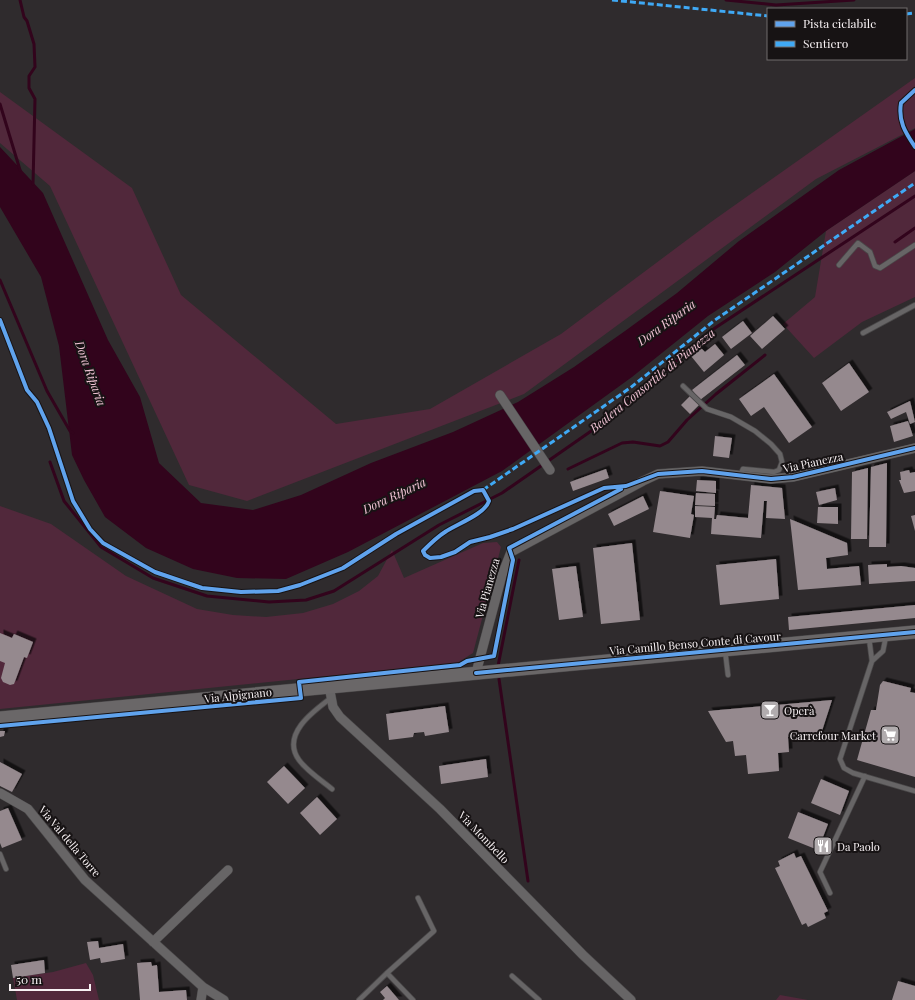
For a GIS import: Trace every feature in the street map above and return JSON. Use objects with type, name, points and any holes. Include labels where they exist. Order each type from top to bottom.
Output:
[{"type":"street","points":[[500,395],[550,470]]},
{"type":"street","name":"Via Pianezza","points":[[476,673],[502,574],[511,552],[658,474],[702,471],[771,479],[793,477],[915,448]]},
{"type":"street","name":"Via Camillo Benso Conte di Cavour","points":[[476,673],[725,648],[915,632]]},
{"type":"street","name":"Via Alpignano","points":[[0,718],[330,692],[476,673]]},
{"type":"street","name":"Via Mombello","points":[[330,692],[340,717],[440,809],[583,955],[631,1000]]},
{"type":"street","name":"Via Val della Torre","points":[[0,793],[28,809],[85,880],[202,987],[224,1000]]},
{"type":"street","points":[[154,942],[228,870]]},
{"type":"street","points":[[201,1000],[202,987]]},
{"type":"lane","points":[[839,265],[858,244],[870,252],[875,266],[880,268],[915,245]]},
{"type":"lane","points":[[863,333],[915,305]]},
{"type":"lane","points":[[683,386],[699,403],[707,409],[731,417],[755,431],[771,444],[780,454],[782,462],[779,470],[774,472],[743,469],[740,476]]},
{"type":"lane","points":[[872,661],[883,651],[887,634]]},
{"type":"lane","points":[[869,636],[872,661],[840,760],[844,768],[915,791]]},
{"type":"lane","points":[[725,648],[728,674]]},
{"type":"lane","points":[[330,692],[298,730],[292,740],[293,749],[300,761],[332,789]]},
{"type":"lane","points":[[830,893],[820,872],[865,776]]},
{"type":"lane","points":[[0,854],[6,869]]},
{"type":"lane","points":[[359,1000],[434,931],[418,898]]},
{"type":"lane","points":[[387,973],[413,1000]]},
{"type":"lane","points":[[512,976],[539,1000]]},
{"type":"shaded area","points":[[915,78],[915,128],[816,179],[524,394],[247,501],[189,485],[50,186],[0,143],[0,92],[132,188],[181,295],[336,424],[430,409],[561,334],[711,222]]},
{"type":"shaded area","points":[[915,171],[915,297],[862,322],[814,358],[783,324],[815,297],[826,231]]},
{"type":"shaded area","points":[[0,506],[51,524],[126,576],[197,609],[233,615],[266,617],[303,613],[333,604],[359,591],[378,576],[392,550],[404,578],[483,543],[497,542],[501,547],[473,653],[457,663],[0,709]]},
{"type":"shaded area","points":[[86,963],[93,975],[99,1000],[17,1000],[13,978],[53,972]]},
{"type":"shaded area","points":[[780,995],[808,1000],[776,1000]]},
{"type":"water","name":"Dora Riparia","points":[[915,129],[915,171],[826,231],[775,272],[708,316],[632,377],[502,471],[348,552],[286,579],[237,578],[193,569],[146,548],[105,517],[72,455],[59,346],[41,277],[0,207],[0,147],[43,193],[108,340],[140,397],[159,463],[201,503],[253,510],[301,495],[371,463],[453,432],[518,402],[574,367],[625,331],[677,293],[739,241],[839,170]]},
{"type":"building","points":[[773,316],[785,329],[762,349],[750,336]]},
{"type":"building","points":[[743,321],[752,333],[731,349],[722,337]]},
{"type":"building","points":[[715,344],[724,355],[704,372],[691,356],[701,348],[705,352]]},
{"type":"building","points":[[737,355],[745,365],[700,400],[692,390]]},
{"type":"building","points":[[849,363],[869,392],[841,411],[822,383]]},
{"type":"building","points":[[774,374],[812,427],[789,443],[764,407],[751,416],[739,399]]},
{"type":"building","points":[[690,396],[699,405],[690,414],[681,405]]},
{"type":"building","points":[[910,401],[915,422],[910,424],[906,412],[891,419],[887,412]]},
{"type":"building","points":[[908,421],[913,436],[894,442],[890,426]]},
{"type":"building","points":[[715,436],[732,438],[729,458],[713,456]]},
{"type":"building","points":[[887,463],[886,547],[869,547],[871,467]]},
{"type":"building","points":[[868,468],[867,539],[851,539],[852,472]]},
{"type":"building","points":[[606,469],[609,478],[573,491],[570,482]]},
{"type":"building","points":[[909,470],[910,473],[915,472],[915,491],[904,493],[899,480],[901,480],[900,472]]},
{"type":"building","points":[[697,480],[716,481],[716,493],[696,491]]},
{"type":"building","points":[[751,485],[782,488],[785,519],[766,518],[767,501],[764,501],[761,538],[711,534],[712,518],[695,517],[695,506],[715,507],[714,519],[716,519],[717,515],[748,518]]},
{"type":"building","points":[[835,488],[837,500],[819,505],[816,492]]},
{"type":"building","points":[[660,491],[694,496],[691,514],[694,515],[690,538],[653,532]]},
{"type":"building","points":[[696,493],[715,494],[715,506],[695,505]]},
{"type":"building","points":[[643,496],[649,509],[614,526],[608,514]]},
{"type":"building","points":[[818,507],[838,507],[838,524],[817,523]]},
{"type":"building","points":[[915,515],[915,531],[911,516]]},
{"type":"building","points":[[790,519],[847,543],[848,555],[826,558],[827,569],[859,566],[861,585],[798,590]]},
{"type":"building","points":[[632,543],[640,620],[601,624],[593,548]]},
{"type":"building","points":[[776,559],[779,599],[720,605],[716,565]]},
{"type":"building","points":[[887,564],[887,567],[901,566],[915,568],[915,581],[869,584],[868,565]]},
{"type":"building","points":[[576,566],[583,617],[559,620],[552,569]]},
{"type":"building","points":[[915,605],[915,618],[789,630],[788,617]]},
{"type":"building","points":[[0,633],[12,638],[14,634],[33,642],[27,658],[24,657],[14,684],[10,685],[3,682],[1,678],[5,663],[0,661]]},
{"type":"building","name":"Carrefour Market","points":[[883,681],[911,688],[910,692],[915,693],[915,777],[857,760],[871,710],[876,710],[880,685]]},
{"type":"building","points":[[832,700],[821,734],[788,737],[789,752],[778,753],[779,771],[748,774],[746,755],[735,756],[733,741],[726,742],[708,711]]},
{"type":"building","points":[[445,706],[449,732],[425,736],[424,732],[414,733],[413,737],[389,740],[386,714]]},
{"type":"building","points":[[0,731],[5,731],[4,736],[0,737]]},
{"type":"building","points":[[486,759],[488,777],[441,784],[439,766]]},
{"type":"building","points":[[0,762],[22,774],[12,792],[0,786]]},
{"type":"building","points":[[284,766],[305,788],[288,804],[267,782]]},
{"type":"building","points":[[821,779],[849,791],[840,815],[811,803]]},
{"type":"building","points":[[317,797],[337,819],[320,835],[300,813]]},
{"type":"building","points":[[8,808],[22,840],[2,848],[0,843],[0,811]]},
{"type":"building","points":[[798,812],[828,824],[818,850],[788,838]]},
{"type":"building","points":[[794,853],[796,858],[801,856],[828,911],[824,913],[826,918],[808,927],[806,923],[802,925],[775,868],[780,866],[778,861]]},
{"type":"building","points":[[98,941],[99,948],[123,944],[125,959],[101,963],[100,958],[90,960],[87,942]]},
{"type":"building","points":[[44,960],[45,973],[13,978],[11,965]]},
{"type":"building","points":[[151,962],[152,966],[157,965],[159,992],[186,990],[187,1000],[140,1000],[137,963]]},
{"type":"building","points":[[898,981],[915,986],[915,1000],[892,1000]]},
{"type":"building","points":[[387,986],[399,1000],[383,1000],[385,998],[380,992]]},
{"type":"waterway","points":[[20,0],[24,17],[27,21],[34,44],[35,67],[29,76],[29,88],[35,99],[33,184]]},
{"type":"waterway","points":[[726,0],[776,5],[854,0]]},
{"type":"waterway","points":[[0,104],[20,170]]},
{"type":"waterway","name":"Bealera Consortile di Pianezza","points":[[50,462],[64,501],[101,547],[153,578],[207,596],[269,602],[306,600],[334,591],[439,525],[502,493],[607,420],[715,328],[915,196]]},
{"type":"waterway","points":[[895,242],[915,228]]},
{"type":"waterway","points":[[0,280],[47,391],[70,431],[73,433]]},
{"type":"waterway","points":[[568,469],[622,443],[633,442],[660,446],[668,442],[687,420],[716,394],[765,355]]},
{"type":"waterway","points":[[498,666],[519,560]]},
{"type":"waterway","points":[[499,679],[528,881]]},
{"type":"marked path","points":[[612,0],[767,16]]},
{"type":"marked path","points":[[907,14],[915,13]]},
{"type":"marked path","points":[[483,490],[630,388],[715,320],[915,183]]},
{"type":"cycle path","points":[[915,90],[901,103],[900,109],[901,121],[915,147]]},
{"type":"cycle path","points":[[0,320],[27,390],[37,402],[49,428],[73,501],[90,529],[103,543],[155,572],[202,588],[241,592],[278,591],[300,585],[343,568],[396,534],[474,491],[483,490],[489,501],[486,506],[470,518],[439,536],[423,551],[425,555],[430,558],[441,557],[455,552],[470,542],[513,529],[604,488],[626,486],[658,474],[702,471],[771,479],[793,477],[915,448]]},
{"type":"cycle path","points":[[0,726],[301,698],[299,682],[460,665],[467,661],[494,656],[513,560],[509,548],[621,489]]},
{"type":"cycle path","points":[[476,673],[915,632]]},
{"type":"place","name":"Operà","points":[[770,710]]},
{"type":"place","name":"Carrefour Market","points":[[890,735]]},
{"type":"place","name":"Da Paolo","points":[[823,846]]}]
